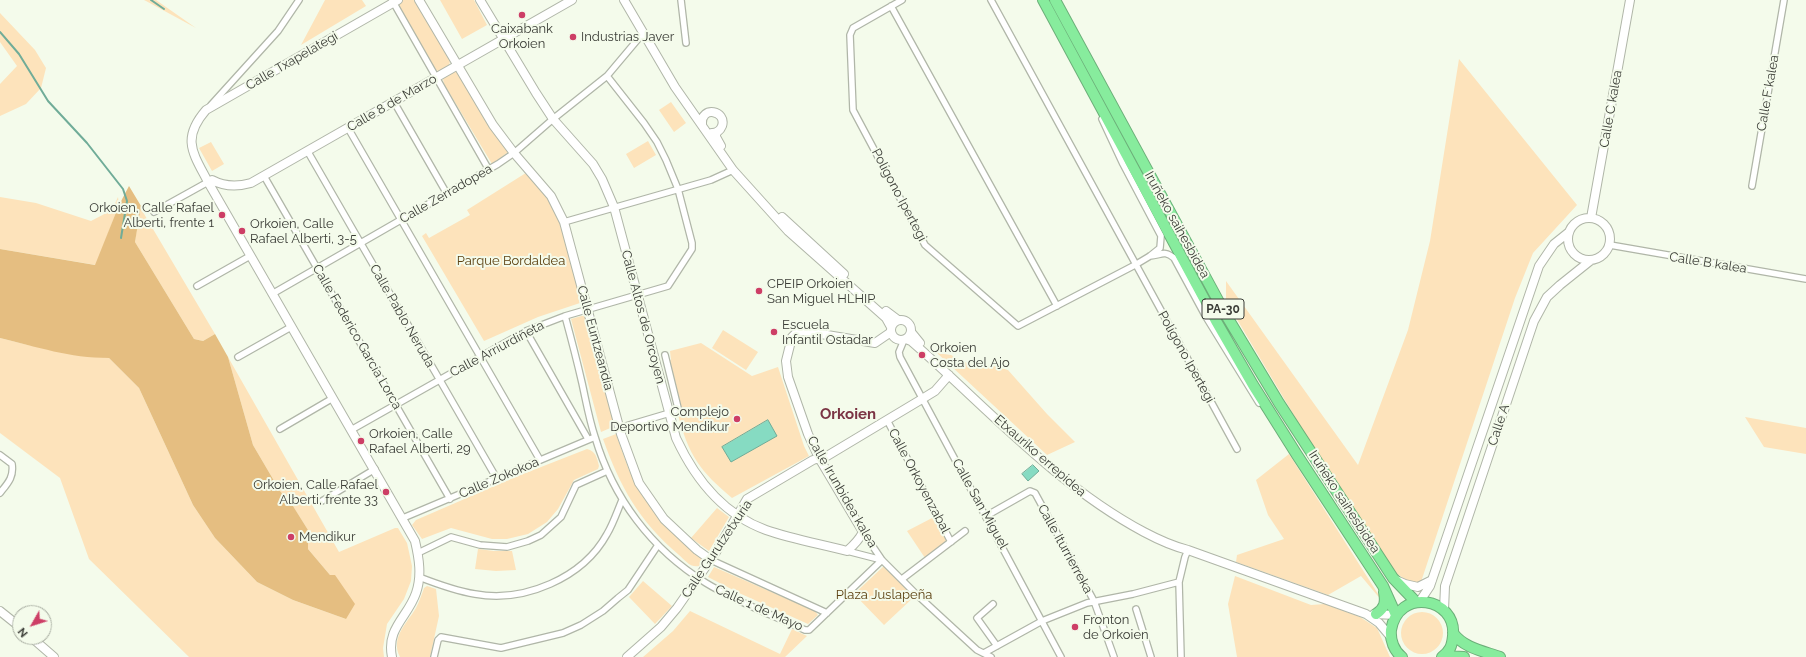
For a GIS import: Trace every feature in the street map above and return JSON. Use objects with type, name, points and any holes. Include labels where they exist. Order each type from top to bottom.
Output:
[{"type":"highway","name":"Iruñeko saihesbidea","points":[[1043,0],[1216,321],[1283,432],[1383,586],[1396,615]]},
{"type":"highway","name":"Iruñeko saihesbidea","points":[[1055,0],[1226,315],[1279,403],[1393,578],[1418,601]]},
{"type":"highway","name":"Iruñeko saihesbidea","points":[[1371,614],[1382,610],[1385,605],[1383,586]]},
{"type":"highway","points":[[1402,657],[1393,646],[1390,636],[1393,620],[1405,606],[1418,601],[1437,605],[1444,610],[1449,617],[1453,633],[1452,647],[1443,656]]},
{"type":"highway","points":[[1453,633],[1466,645],[1500,657]]},
{"type":"highway","points":[[1443,656],[1464,657]]},
{"type":"street","points":[[206,110],[278,30],[299,0]]},
{"type":"street","name":"Calle Euntzeandia","points":[[419,0],[483,110],[514,154],[551,196],[564,222],[629,461],[639,483],[650,500],[664,519],[680,536],[711,560],[827,613]]},
{"type":"street","name":"Calle Altos de Orcoyen","points":[[480,0],[503,40],[553,119],[593,164],[602,179],[614,207],[676,438],[687,462],[700,481],[715,497],[738,515],[766,530],[882,560]]},
{"type":"street","name":"Calle 8 de Marzo","points":[[208,182],[212,180],[218,183],[239,186],[251,183],[308,152],[572,0]]},
{"type":"street","points":[[624,0],[672,81],[733,170],[788,231],[886,318],[896,339],[905,340],[911,332],[908,323],[898,320],[886,312],[784,219],[761,195],[719,144],[716,137],[716,132]]},
{"type":"street","points":[[681,0],[686,43]]},
{"type":"street","name":"Polígono Ipertegi","points":[[902,0],[853,28],[850,35],[853,110],[925,245],[1018,326],[1135,265],[1160,248],[1162,236],[1123,164],[1072,55]]},
{"type":"street","name":"Polígono Ipertegi","points":[[991,0],[1236,449]]},
{"type":"street","name":"Calle C kalea","points":[[1591,218],[1630,0]]},
{"type":"street","name":"Calle F kalea","points":[[1752,186],[1784,0]]},
{"type":"street","points":[[394,1],[489,170]]},
{"type":"street","name":"Calle Txapelategi","points":[[208,182],[192,151],[193,130],[199,118],[206,110],[394,1]]},
{"type":"street","points":[[891,6],[1057,306]]},
{"type":"street","points":[[607,76],[639,38],[644,35]]},
{"type":"street","name":"Calle Zerradopea","points":[[272,294],[489,170],[514,154],[553,119],[607,76]]},
{"type":"street","name":"Calle Arriurdiñeta","points":[[351,430],[481,355],[526,331],[564,316],[638,296],[668,286],[692,249],[692,243],[678,189],[657,142],[607,76]]},
{"type":"street","points":[[394,102],[447,194]]},
{"type":"street","points":[[689,106],[706,114]]},
{"type":"street","points":[[713,112],[721,117],[722,127],[716,132],[710,133],[703,127],[702,118],[706,114],[713,112]]},
{"type":"street","points":[[348,128],[481,355],[540,460]]},
{"type":"street","name":"Calle Pablo Neruda","points":[[308,152],[496,479]]},
{"type":"street","points":[[564,222],[717,177],[733,170]]},
{"type":"street","name":"Calle Federico García Lorca","points":[[264,176],[450,499]]},
{"type":"street","points":[[154,212],[208,182],[403,518],[415,541],[418,554],[419,577],[415,595],[394,631],[390,643],[392,657]]},
{"type":"street","points":[[1591,218],[1601,221],[1605,225],[1610,235],[1610,245],[1608,250],[1600,258],[1590,261],[1578,258],[1568,244],[1569,232],[1578,222],[1591,218]]},
{"type":"street","name":"Calle A","points":[[1418,601],[1432,580],[1539,266],[1554,244],[1569,232]]},
{"type":"street","name":"Calle B kalea","points":[[1610,245],[1806,279]]},
{"type":"street","name":"Polígono Ipertegi","points":[[1150,256],[1164,253],[1174,258],[1206,317],[1254,396],[1283,432]]},
{"type":"street","points":[[197,286],[250,256]]},
{"type":"street","name":"Calle A","points":[[1444,610],[1445,586],[1534,322],[1547,297],[1590,261]]},
{"type":"street","name":"Calle 1 de Mayo","points":[[564,316],[594,436],[607,471],[622,500],[638,524],[674,560],[722,592],[805,630],[809,630],[882,560]]},
{"type":"street","points":[[891,329],[898,320]]},
{"type":"street","points":[[238,357],[291,327]]},
{"type":"street","name":"Calle Irunbidea kalea","points":[[891,329],[875,343],[803,331],[797,332],[792,337],[786,368],[808,434],[820,458],[863,532],[882,560],[972,646],[990,657]]},
{"type":"street","points":[[526,331],[588,439]]},
{"type":"street","name":"Etxauriko errepidea","points":[[911,332],[919,342],[1077,484],[1121,514],[1188,550]]},
{"type":"street","name":"Etxauriko errepidea","points":[[905,340],[911,341],[1075,488],[1128,524],[1171,546],[1188,550],[1371,614],[1396,615]]},
{"type":"street","name":"Calle San Miguel","points":[[905,340],[899,352],[900,357],[1061,657]]},
{"type":"street","points":[[619,428],[676,410],[678,405],[665,356]]},
{"type":"street","name":"Calle Gurutzetxuria","points":[[627,657],[661,627],[699,578],[747,499],[813,460],[826,456],[922,400],[935,390],[949,375]]},
{"type":"street","points":[[280,430],[332,398]]},
{"type":"street","name":"Calle Orkoyenzabal","points":[[887,420],[951,542]]},
{"type":"street","name":"Calle Zokokoa","points":[[403,518],[594,436]]},
{"type":"street","points":[[0,455],[12,464],[13,472],[11,479],[0,493]]},
{"type":"street","points":[[322,501],[375,469]]},
{"type":"street","points":[[418,554],[451,537],[480,545],[507,547],[528,541],[541,535],[561,517],[576,485],[607,471]]},
{"type":"street","name":"Calle Iturrierreka","points":[[986,516],[1030,491],[1035,493],[1094,601],[1114,657]]},
{"type":"street","points":[[419,577],[475,594],[490,596],[521,594],[546,585],[580,566],[598,547],[607,534],[622,500]]},
{"type":"street","points":[[902,579],[965,531]]},
{"type":"street","points":[[847,551],[859,539],[863,532]]},
{"type":"street","points":[[434,657],[438,640],[441,637],[501,648],[560,634],[581,625],[603,611],[628,590],[658,545]]},
{"type":"street","points":[[1181,657],[1179,582],[1188,550]]},
{"type":"street","points":[[1393,578],[1405,584],[1418,587],[1432,580]]},
{"type":"street","points":[[984,652],[1042,620],[1094,601],[1133,594],[1179,582]]},
{"type":"street","points":[[993,604],[977,618],[997,646]]},
{"type":"street","points":[[1136,609],[1151,657]]},
{"type":"street","points":[[0,610],[12,620]]},
{"type":"street","name":"Etxauriko errepidea","points":[[1371,614],[1390,636]]},
{"type":"street","points":[[40,645],[54,657]]},
{"type":"green space","points":[[144,0],[156,0],[196,28],[146,1]]},
{"type":"green space","points":[[325,0],[362,0],[366,6],[301,45]]},
{"type":"green space","points":[[402,0],[417,0],[450,60],[448,66],[440,72],[436,70],[400,9],[399,4]]},
{"type":"green space","points":[[440,0],[474,0],[487,25],[462,39]]},
{"type":"green space","points":[[0,13],[35,50],[46,68],[41,88],[26,104],[0,116],[0,84],[17,66],[0,42]]},
{"type":"green space","points":[[1459,59],[1577,205],[1533,253],[1515,298],[1421,582],[1410,582],[1395,573],[1308,439],[1226,301],[1226,281],[1358,465],[1408,330],[1430,241]]},
{"type":"green space","points":[[457,71],[508,150],[507,153],[492,164],[444,84],[443,79],[445,76]]},
{"type":"green space","points":[[671,102],[686,123],[674,132],[659,110]]},
{"type":"green space","points":[[648,141],[656,155],[634,168],[626,154]]},
{"type":"green space","points":[[211,142],[224,164],[212,171],[199,148]]},
{"type":"green space","name":"Parque Bordaldea","points":[[529,171],[564,222],[586,301],[538,317],[484,341],[422,236],[426,233],[429,238],[470,215],[467,210]]},
{"type":"green space","points":[[0,197],[36,203],[91,221],[112,210],[118,197],[119,205],[96,265],[0,249]]},
{"type":"green space","points":[[140,207],[215,334],[203,341],[194,339],[135,242]]},
{"type":"green space","points":[[585,315],[615,426],[601,432],[571,319]]},
{"type":"green space","points":[[723,330],[758,352],[746,370],[712,348]]},
{"type":"green space","points":[[0,338],[28,345],[109,358],[139,388],[193,505],[215,538],[257,582],[293,600],[346,619],[330,575],[308,549],[308,530],[293,506],[280,491],[253,445],[228,357],[339,552],[395,528],[398,528],[407,543],[412,566],[411,581],[404,599],[387,624],[383,648],[384,657],[189,657],[89,559],[60,478],[0,433]]},
{"type":"green space","name":"Complejo Deportivo Mendikur","points":[[701,343],[752,376],[778,367],[804,446],[809,456],[732,498],[704,471],[697,462],[691,452],[678,415],[688,413],[687,407],[682,408],[680,406],[668,361],[671,360],[670,351]]},
{"type":"green space","points":[[937,353],[951,355],[969,364],[990,365],[1008,370],[1047,414],[1075,442],[1047,455]]},
{"type":"green space","points":[[1745,417],[1806,428],[1806,454],[1764,447]]},
{"type":"green space","points":[[616,434],[629,470],[639,489],[704,559],[699,566],[693,566],[688,563],[665,542],[632,502],[616,473],[603,439]]},
{"type":"green space","points":[[587,449],[596,455],[599,466],[598,469],[574,480],[558,509],[547,522],[528,534],[507,539],[492,539],[451,528],[422,539],[412,525],[416,520],[513,478]]},
{"type":"green space","points":[[1289,454],[1382,601],[1361,576],[1328,595],[1236,562],[1237,555],[1284,539],[1268,515],[1256,480]]},
{"type":"green space","points":[[717,508],[729,517],[709,551],[691,538]]},
{"type":"green space","points":[[934,517],[946,540],[925,558],[907,531]]},
{"type":"green space","points":[[478,549],[512,551],[516,570],[496,571],[475,569]]},
{"type":"green space","name":"Plaza Juslapeña","points":[[885,565],[915,596],[884,625],[854,594]]},
{"type":"green space","points":[[714,567],[815,611],[818,615],[808,624],[739,593],[708,577]]},
{"type":"green space","points":[[1235,576],[1311,605],[1325,604],[1360,617],[1377,628],[1390,657],[1237,657],[1228,604]]},
{"type":"green space","points":[[643,581],[672,606],[655,624],[629,597]]},
{"type":"green space","points":[[427,586],[436,589],[439,616],[430,657],[400,657],[397,650],[398,637],[404,625],[416,608],[424,588]]},
{"type":"green space","points":[[690,611],[780,654],[792,629],[807,636],[785,657],[643,657],[673,631]]},
{"type":"green space","points":[[1418,612],[1426,612],[1434,615],[1440,621],[1443,633],[1440,645],[1434,651],[1426,654],[1418,654],[1410,651],[1404,645],[1401,637],[1401,629],[1404,621],[1410,615]]},
{"type":"shaded area","points":[[129,186],[141,206],[135,242],[194,339],[203,341],[215,334],[228,357],[253,445],[280,491],[293,506],[308,530],[308,549],[330,575],[335,575],[355,604],[346,619],[293,600],[257,582],[215,538],[193,505],[139,388],[109,358],[94,358],[67,354],[0,338],[0,249],[95,265],[119,205]]},
{"type":"water","points":[[768,420],[777,436],[731,462],[722,447]]},
{"type":"water","points":[[1033,465],[1039,471],[1028,481],[1022,474]]},
{"type":"waterway","points":[[151,0],[164,9]]},
{"type":"waterway","points":[[0,32],[19,54],[48,101],[87,143],[123,189],[127,201],[121,238]]},
{"type":"place","name":"Caixabank Orkoien","points":[[522,15]]},
{"type":"place","name":"Industrias Javer","points":[[573,37]]},
{"type":"place","name":"Orkoien, Calle Rafael Alberti, frente 1","points":[[222,215]]},
{"type":"place","name":"Orkoien, Calle Rafael Alberti, 3-5","points":[[242,231]]},
{"type":"place","name":"CPEIP Orkoien San Miguel HLHIP","points":[[759,291]]},
{"type":"place","name":"Escuela Infantil Ostadar","points":[[774,332]]},
{"type":"place","name":"Orkoien Costa del Ajo","points":[[922,355]]},
{"type":"place","name":"Complejo Deportivo Mendikur","points":[[737,419]]},
{"type":"place","name":"Orkoien, Calle Rafael Alberti, 29","points":[[361,441]]},
{"type":"place","name":"Orkoien, Calle Rafael Alberti, frente 33","points":[[386,492]]},
{"type":"place","name":"Mendikur","points":[[291,537]]},
{"type":"place","name":"Fronton de Orkoien","points":[[1075,627]]},
{"type":"district","name":"Orkoien","points":[[848,414]]}]
